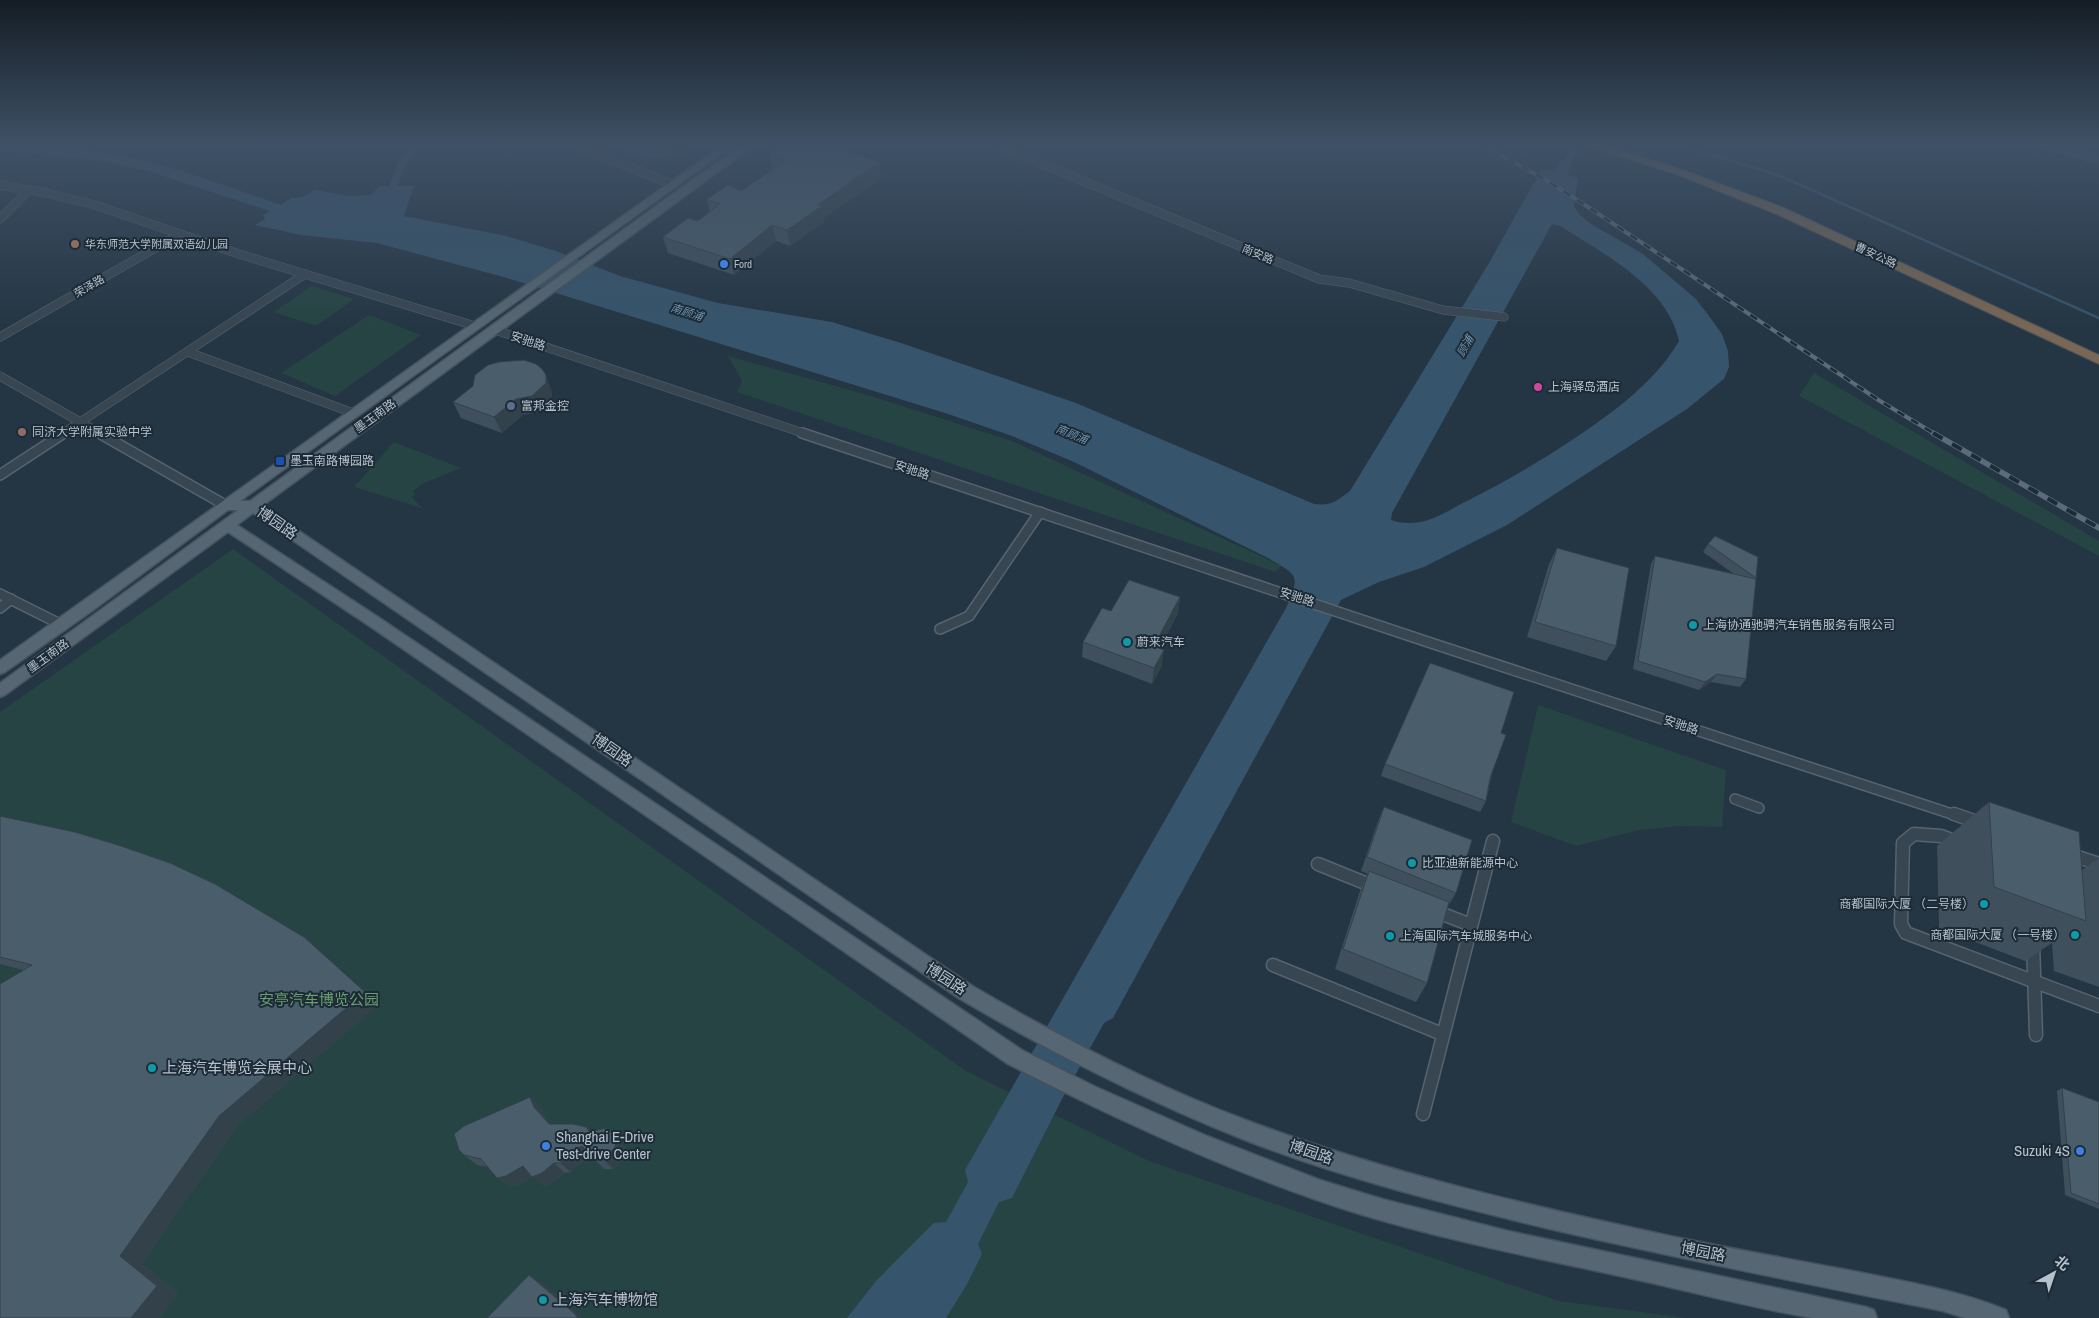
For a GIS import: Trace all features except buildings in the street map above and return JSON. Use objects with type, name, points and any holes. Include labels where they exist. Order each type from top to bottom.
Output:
[{"type":"highway","name":"曹安公路","points":[[1766,206],[2099,360]]},
{"type":"highway","name":"曹安公路","points":[[1789,206],[2099,347]]},
{"type":"main road","name":"墨玉南路","points":[[0,668],[642,206]]},
{"type":"main road","name":"墨玉南路","points":[[0,691],[226,524],[666,206]]},
{"type":"main road","name":"博园路","points":[[225,504],[252,506],[551,708],[967,994],[1037,1034],[1167,1098],[1242,1129],[1385,1177],[1454,1196],[1669,1246],[1943,1300],[1998,1318]]},
{"type":"main road","points":[[225,504],[226,524]]},
{"type":"main road","name":"博园路","points":[[226,524],[373,621],[1015,1057],[1078,1090],[1186,1137],[1321,1190],[1399,1214],[1497,1239],[1866,1318]]},
{"type":"street","points":[[0,219],[13,206]]},
{"type":"street","points":[[96,206],[178,235],[475,326]]},
{"type":"street","name":"南安路","points":[[1141,206],[1319,280],[1349,283],[1456,312],[1504,317]]},
{"type":"street","name":"荣泽路","points":[[0,337],[178,235]]},
{"type":"street","points":[[0,475],[305,274]]},
{"type":"street","name":"安驰路","points":[[494,330],[1991,827]]},
{"type":"street","points":[[188,352],[353,413]]},
{"type":"street","points":[[0,376],[225,504]]},
{"type":"street","points":[[940,629],[969,616],[1040,512]]},
{"type":"street","points":[[0,594],[62,625]]},
{"type":"street","points":[[0,608],[11,599]]},
{"type":"street","points":[[1735,799],[1759,808]]},
{"type":"street","points":[[1967,846],[1941,836],[1914,834],[1903,843],[1901,924],[1906,933],[2099,1006]]},
{"type":"street","points":[[1423,1114],[1493,841]]},
{"type":"street","points":[[2055,848],[2099,864]]},
{"type":"street","points":[[1318,864],[1390,893]]},
{"type":"street","points":[[1426,907],[1471,925]]},
{"type":"street","points":[[2033,934],[2036,1035]]},
{"type":"street","points":[[1273,965],[1442,1034]]},
{"type":"green space","points":[[312,286],[354,299],[316,326],[274,312]]},
{"type":"green space","points":[[369,315],[421,335],[335,396],[281,373]]},
{"type":"green space","points":[[728,356],[868,395],[1012,441],[1282,566],[1275,572],[737,392],[742,381]]},
{"type":"green space","points":[[1814,373],[2099,541],[2099,556],[1799,396]]},
{"type":"green space","points":[[394,442],[461,468],[424,483],[413,491],[415,494],[412,497],[421,507],[431,511],[354,487]]},
{"type":"green space","name":"安亭汽车博览公园","points":[[233,549],[966,1071],[1149,1161],[1559,1301],[1687,1318],[0,1318],[0,712]]},
{"type":"green space","points":[[1538,705],[1726,770],[1722,827],[1679,826],[1639,830],[1576,846],[1511,822]]},
{"type":"water","name":"顾浦","points":[[279,206],[407,206],[404,216],[506,236],[556,251],[620,276],[718,303],[832,322],[901,343],[1076,403],[1314,504],[1330,503],[1350,491],[1489,263],[1521,206],[1574,206],[1579,214],[1591,224],[1643,254],[1696,299],[1722,334],[1728,351],[1729,367],[1724,379],[1687,409],[1507,525],[1424,567],[1379,582],[1341,600],[1113,1018],[1104,1023],[1062,1099],[1012,1198],[999,1202],[978,1244],[982,1254],[966,1286],[946,1318],[847,1318],[876,1281],[934,1223],[946,1222],[968,1182],[965,1170],[1286,608],[1294,588],[1294,577],[1286,569],[1268,558],[1074,462],[1012,436],[945,413],[507,278],[377,243],[301,235],[255,225],[265,219],[263,215]],"holes":[[[1552,224],[1560,226],[1632,273],[1662,304],[1672,322],[1679,341],[1673,351],[1651,378],[1617,408],[1526,469],[1433,518],[1414,523],[1391,520],[1392,513]]]},
{"type":"waterway","name":"南顾浦","points":[[267,206],[304,215]]},
{"type":"waterway","points":[[1846,206],[2099,318]]},
{"type":"railway","points":[[1586,206],[1880,401],[1935,434]]},
{"type":"railway","points":[[1933,433],[2099,528]]},
{"type":"place","name":"华东师范大学附属双语幼儿园","points":[[75,244]]},
{"type":"place","name":"Ford","points":[[724,264]]},
{"type":"place","name":"上海驿岛酒店","points":[[1538,387]]},
{"type":"place","name":"富邦金控","points":[[511,406]]},
{"type":"place","name":"同济大学附属实验中学","points":[[22,432]]},
{"type":"place","name":"墨玉南路博园路","points":[[280,461]]},
{"type":"place","name":"上海协通驰骋汽车销售服务有限公司","points":[[1693,625]]},
{"type":"place","name":"蔚来汽车","points":[[1127,642]]},
{"type":"place","name":"比亚迪新能源中心","points":[[1412,863]]},
{"type":"place","name":"商都国际大厦 （二号楼）","points":[[1984,904]]},
{"type":"place","name":"商都国际大厦 （一号楼）","points":[[2075,935]]},
{"type":"place","name":"上海国际汽车城服务中心","points":[[1390,936]]},
{"type":"place","name":"上海汽车博览会展中心","points":[[152,1068]]},
{"type":"place","name":"Shanghai E-Drive Test-drive Center","points":[[546,1146]]},
{"type":"place","name":"Suzuki 4S","points":[[2080,1151]]},
{"type":"place","name":"上海汽车博物馆","points":[[543,1300]]}]
